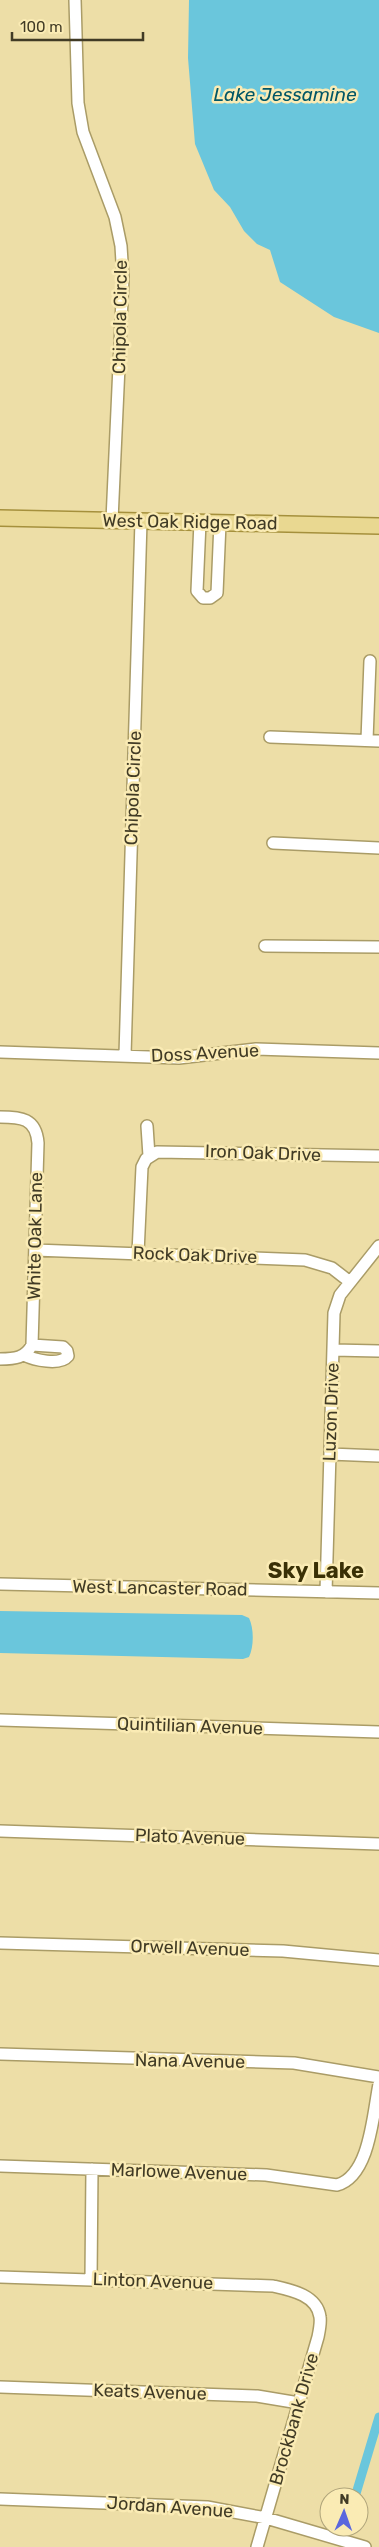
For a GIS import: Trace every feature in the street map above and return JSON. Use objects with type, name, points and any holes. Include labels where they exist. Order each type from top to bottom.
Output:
[{"type":"main road","name":"West Oak Ridge Road","points":[[0,518],[379,526]]},
{"type":"street","name":"Chipola Circle","points":[[75,0],[78,103],[83,132],[114,217],[121,246],[124,278],[112,520]]},
{"type":"street","name":"Chipola Circle","points":[[125,1055],[141,521]]},
{"type":"street","points":[[200,522],[197,591],[203,598],[210,598],[217,593],[220,523]]},
{"type":"street","points":[[367,740],[370,662]]},
{"type":"street","points":[[270,737],[379,741]]},
{"type":"street","points":[[273,843],[379,848]]},
{"type":"street","points":[[266,946],[379,947]]},
{"type":"street","name":"Doss Avenue","points":[[0,1052],[179,1058],[256,1049],[379,1053]]},
{"type":"street","name":"White Oak Lane","points":[[0,1117],[19,1117],[30,1122],[37,1131],[36,1250],[32,1344]]},
{"type":"street","points":[[138,1253],[141,1173],[143,1163],[149,1156],[147,1126]]},
{"type":"street","name":"Iron Oak Drive","points":[[149,1156],[167,1150],[379,1156]]},
{"type":"street","name":"Luzon Drive","points":[[326,1592],[336,1302],[379,1246]]},
{"type":"street","name":"Rock Oak Drive","points":[[36,1250],[305,1260],[332,1268],[350,1282]]},
{"type":"street","points":[[0,1359],[15,1359],[24,1356],[32,1344],[63,1347],[67,1351],[68,1356],[60,1360],[32,1360],[24,1356]]},
{"type":"street","points":[[333,1350],[379,1351]]},
{"type":"street","points":[[330,1454],[379,1456]]},
{"type":"street","name":"West Lancaster Road","points":[[0,1584],[379,1593]]},
{"type":"street","name":"Quintilian Avenue","points":[[0,1720],[379,1732]]},
{"type":"street","name":"Plato Avenue","points":[[0,1831],[379,1844]]},
{"type":"street","name":"Orwell Avenue","points":[[0,1943],[283,1951],[379,1960]]},
{"type":"street","name":"Nana Avenue","points":[[0,2054],[294,2063],[379,2077]]},
{"type":"street","name":"Marlowe Avenue","points":[[0,2166],[266,2175],[337,2185],[345,2183],[362,2164],[379,2084]]},
{"type":"street","points":[[91,2279],[92,2169]]},
{"type":"street","name":"Linton Avenue","points":[[0,2277],[259,2285],[286,2289],[305,2295]]},
{"type":"street","name":"Brockbank Drive","points":[[257,2547],[318,2338],[320,2317],[313,2304],[305,2295]]},
{"type":"street","name":"Keats Avenue","points":[[0,2387],[257,2396],[299,2403]]},
{"type":"street","name":"Jordan Avenue","points":[[0,2499],[207,2506],[266,2518],[366,2547]]},
{"type":"water","name":"Lake Jessamine","points":[[189,0],[379,0],[379,333],[334,317],[280,282],[270,250],[257,244],[244,231],[230,207],[214,190],[195,144],[188,58]]},
{"type":"water","points":[[0,1611],[242,1615],[249,1618],[251,1622],[253,1643],[249,1657],[243,1659],[0,1653]]},
{"type":"waterway","points":[[358,2487],[379,2417]]},
{"type":"district","name":"Sky Lake","points":[[316,1570]]}]
